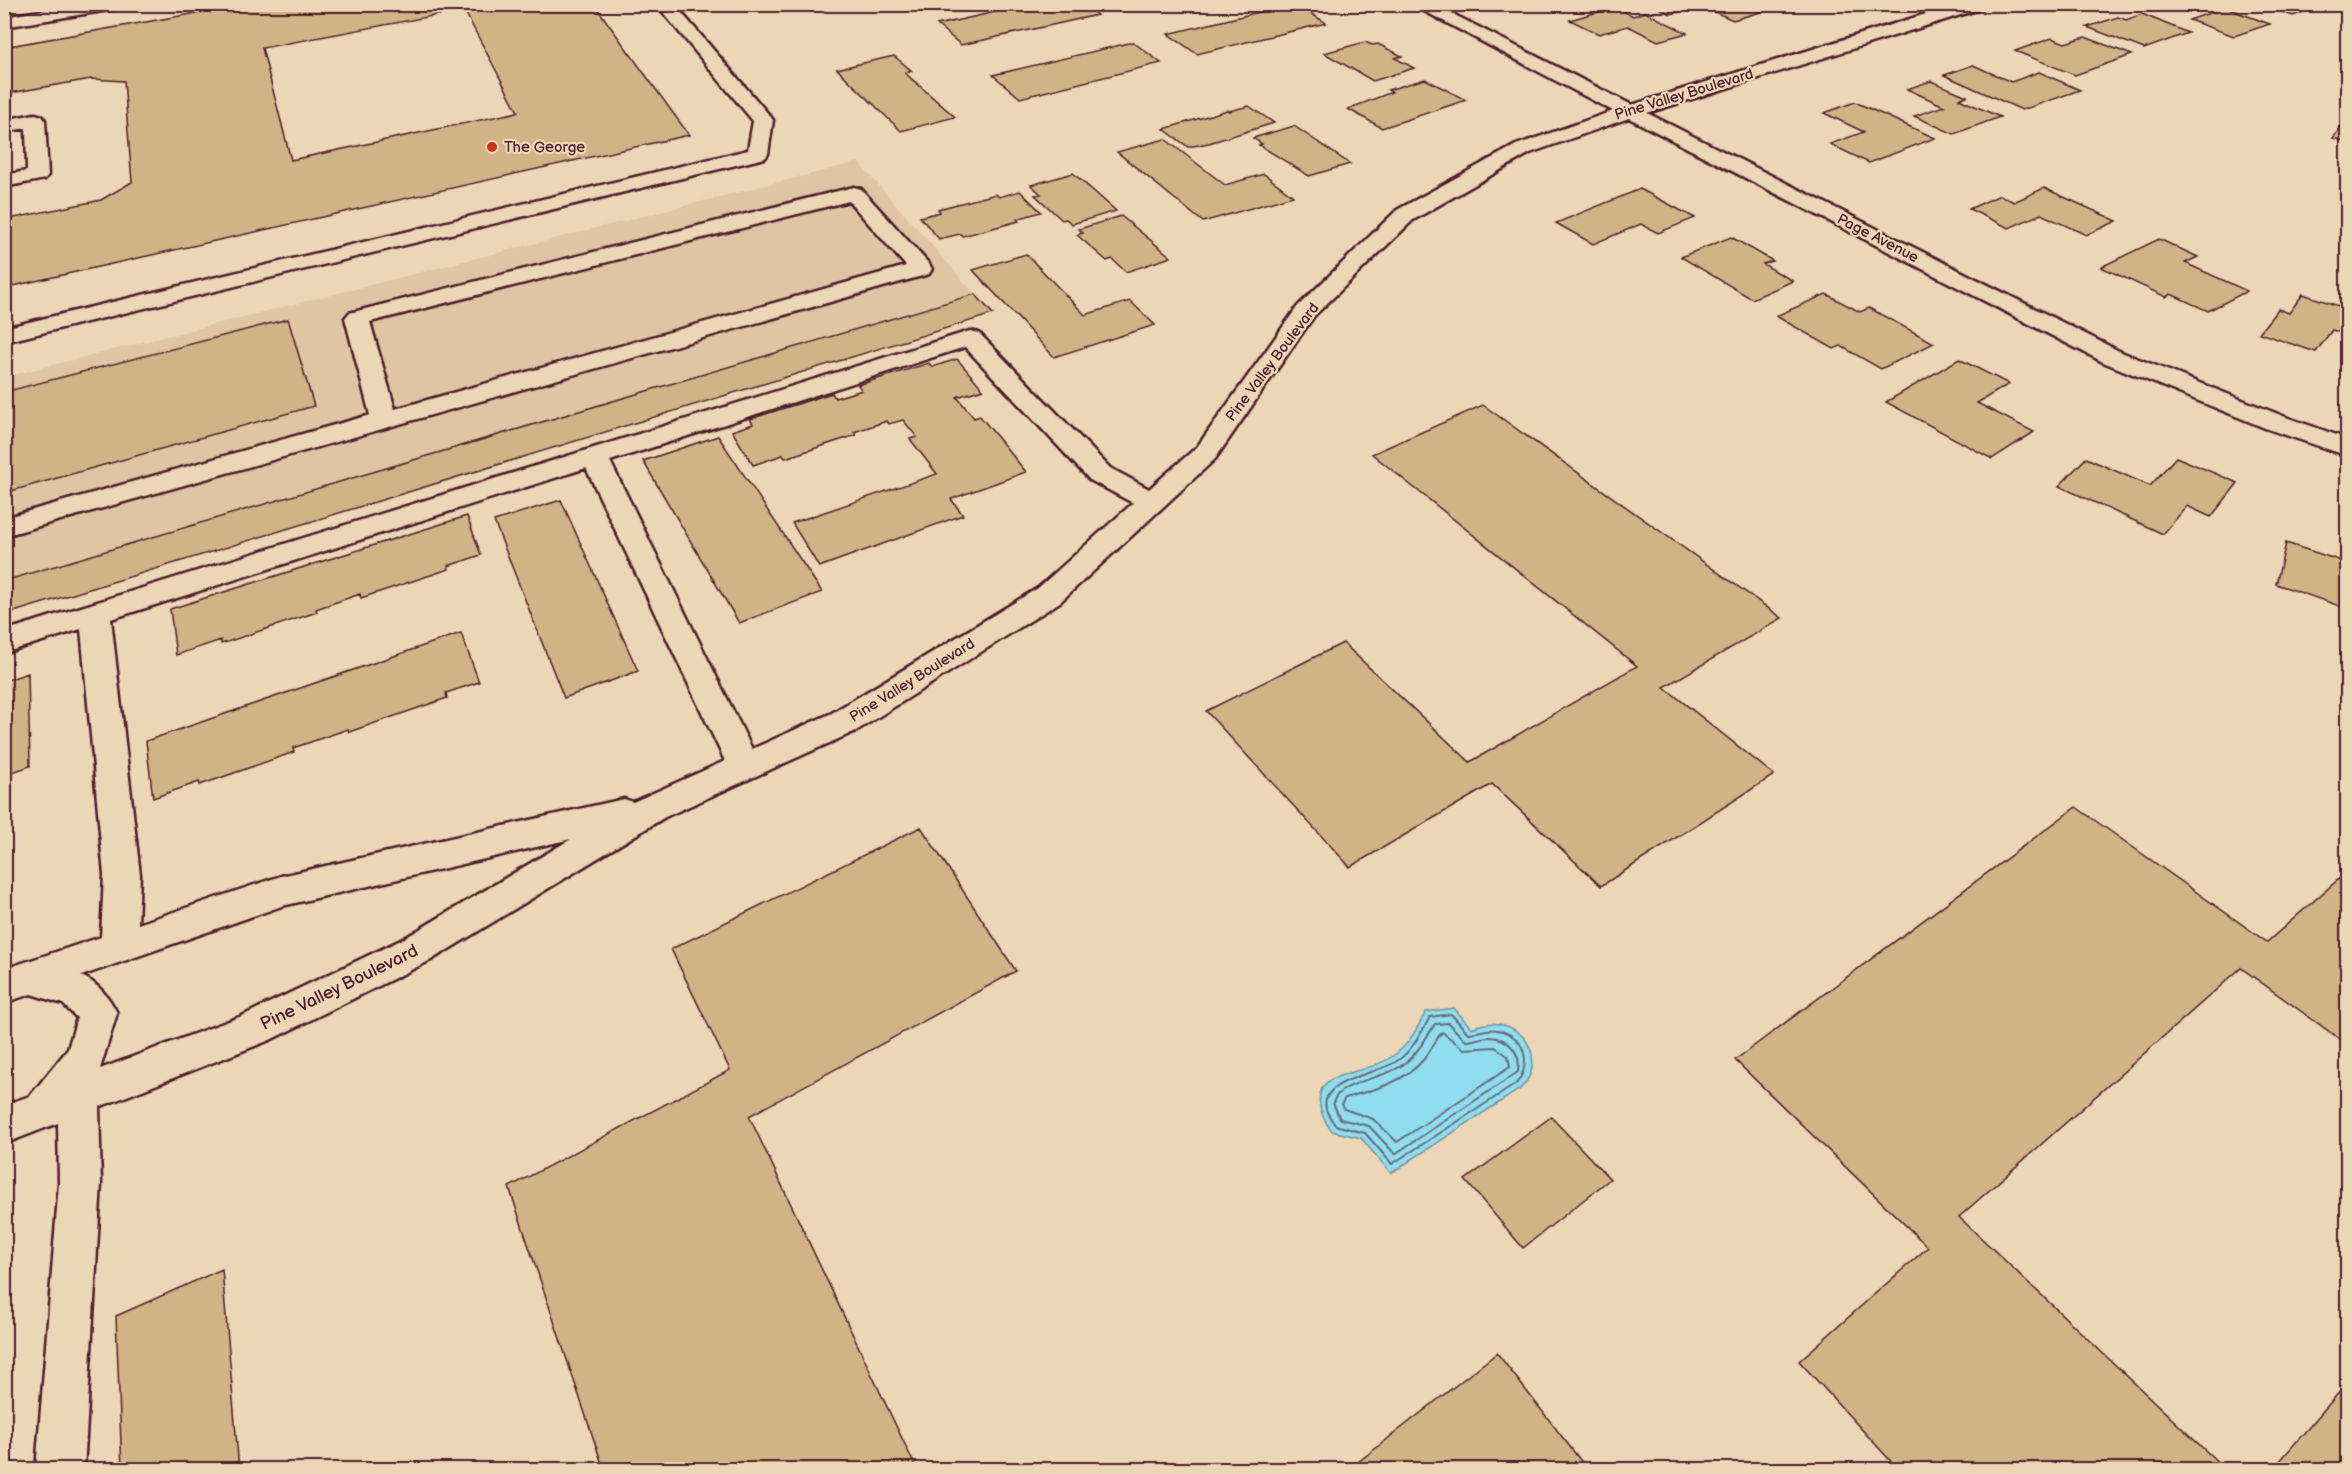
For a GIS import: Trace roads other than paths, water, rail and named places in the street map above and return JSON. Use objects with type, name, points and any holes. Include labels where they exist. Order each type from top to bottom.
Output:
[{"type":"street","points":[[4,22],[115,4]]},
{"type":"street","name":"Pine Valley Boulevard","points":[[4,1125],[256,1028],[418,949],[652,807],[844,722],[1049,595],[1206,453],[1306,311],[1405,215],[1524,149],[1629,111],[1977,4]]},
{"type":"street","points":[[4,335],[758,154],[763,120],[665,5]]},
{"type":"street","name":"Page Avenue","points":[[1425,5],[2112,357],[2274,422],[2348,448]]},
{"type":"street","points":[[4,126],[35,120],[38,175],[4,182]]},
{"type":"street","points":[[4,527],[385,421],[921,269],[854,193],[357,318],[385,421]]},
{"type":"street","points":[[4,642],[970,338],[1100,474],[1152,502]]},
{"type":"street","points":[[594,456],[744,766]]},
{"type":"street","points":[[95,613],[122,875],[119,947]]},
{"type":"street","name":"Pine Valley Boulevard","points":[[18,982],[282,891],[652,807]]},
{"type":"street","points":[[18,982],[76,991],[98,1013],[85,1058],[61,1103],[80,1183],[60,1470]]},
{"type":"water","points":[[1454,1008],[1471,1028],[1495,1023],[1510,1027],[1519,1033],[1526,1040],[1533,1059],[1528,1080],[1520,1089],[1391,1173],[1361,1138],[1332,1131],[1321,1109],[1320,1094],[1328,1081],[1380,1063],[1399,1052],[1426,1012]]},
{"type":"place","name":"The George","points":[[492,147]]}]
